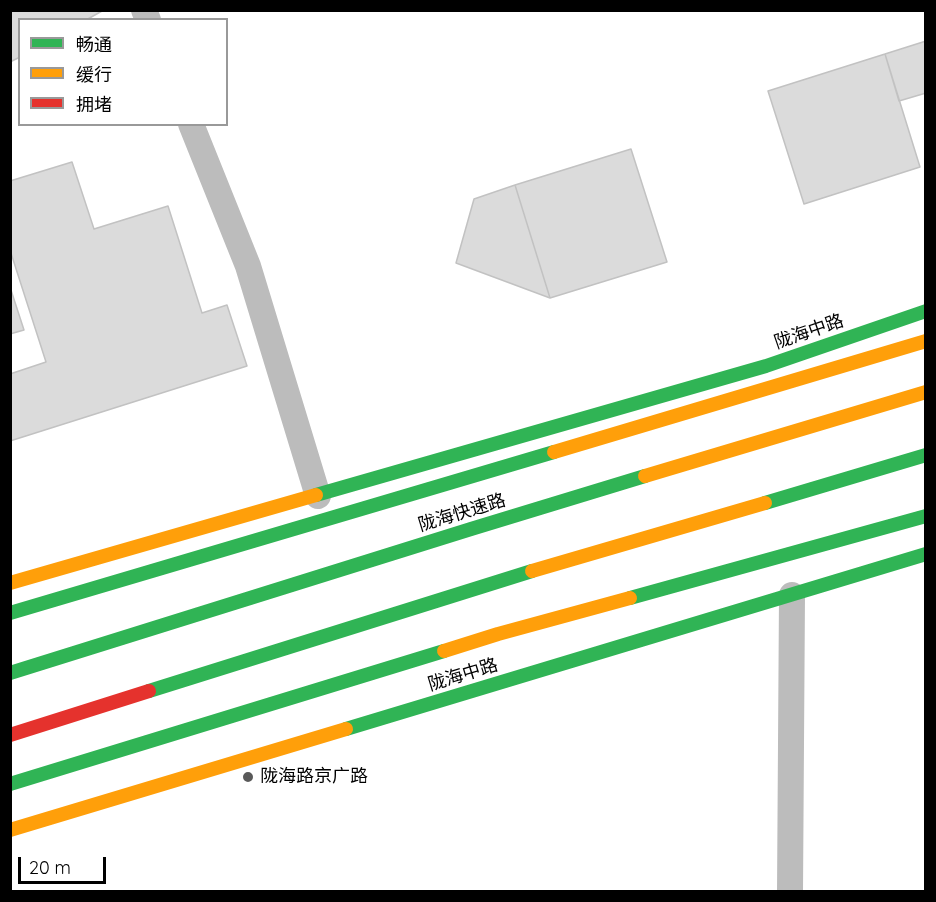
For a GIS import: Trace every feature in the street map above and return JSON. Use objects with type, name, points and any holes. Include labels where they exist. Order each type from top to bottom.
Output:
[{"type":"main road","name":"陇海中路","points":[[10,583],[766,366],[926,311]]},
{"type":"main road","points":[[10,613],[926,341]]},
{"type":"main road","name":"陇海快速路","points":[[10,673],[459,533],[926,392]]},
{"type":"main road","points":[[10,735],[486,585],[926,455]]},
{"type":"main road","points":[[10,784],[498,634],[926,516]]},
{"type":"main road","name":"陇海中路","points":[[10,830],[926,554]]},
{"type":"street","points":[[192,126],[248,266],[318,496]]},
{"type":"street","points":[[790,891],[792,594]]},
{"type":"building","points":[[10,10],[102,10],[90,18],[18,18],[18,58],[10,62]]},
{"type":"building","points":[[926,41],[926,93],[899,101],[885,54]]},
{"type":"building","points":[[885,54],[920,167],[804,204],[768,91]]},
{"type":"building","points":[[631,149],[667,262],[550,298],[515,185]]},
{"type":"building","points":[[72,162],[94,229],[168,206],[202,313],[227,305],[247,366],[10,441],[10,374],[46,362],[10,250],[10,181]]},
{"type":"building","points":[[515,185],[550,298],[456,263],[474,199]]},
{"type":"building","points":[[10,287],[24,330],[10,334]]},
{"type":"traffic: fast","points":[[316,495],[766,366],[926,311]]},
{"type":"traffic: fast","points":[[10,613],[554,452]]},
{"type":"traffic: fast","points":[[765,503],[926,455]]},
{"type":"traffic: fast","points":[[10,673],[645,476]]},
{"type":"traffic: fast","points":[[630,598],[926,516]]},
{"type":"traffic: fast","points":[[346,729],[926,554]]},
{"type":"traffic: fast","points":[[149,691],[532,571]]},
{"type":"traffic: fast","points":[[10,784],[444,651]]},
{"type":"traffic: slow","points":[[554,452],[926,341]]},
{"type":"traffic: slow","points":[[645,476],[926,392]]},
{"type":"traffic: slow","points":[[10,583],[316,495]]},
{"type":"traffic: slow","points":[[532,571],[765,503]]},
{"type":"traffic: slow","points":[[444,651],[630,598]]},
{"type":"traffic: slow","points":[[10,830],[346,729]]},
{"type":"traffic: jam","points":[[10,735],[149,691]]},
{"type":"place","name":"陇海路京广路","points":[[248,777]]}]
